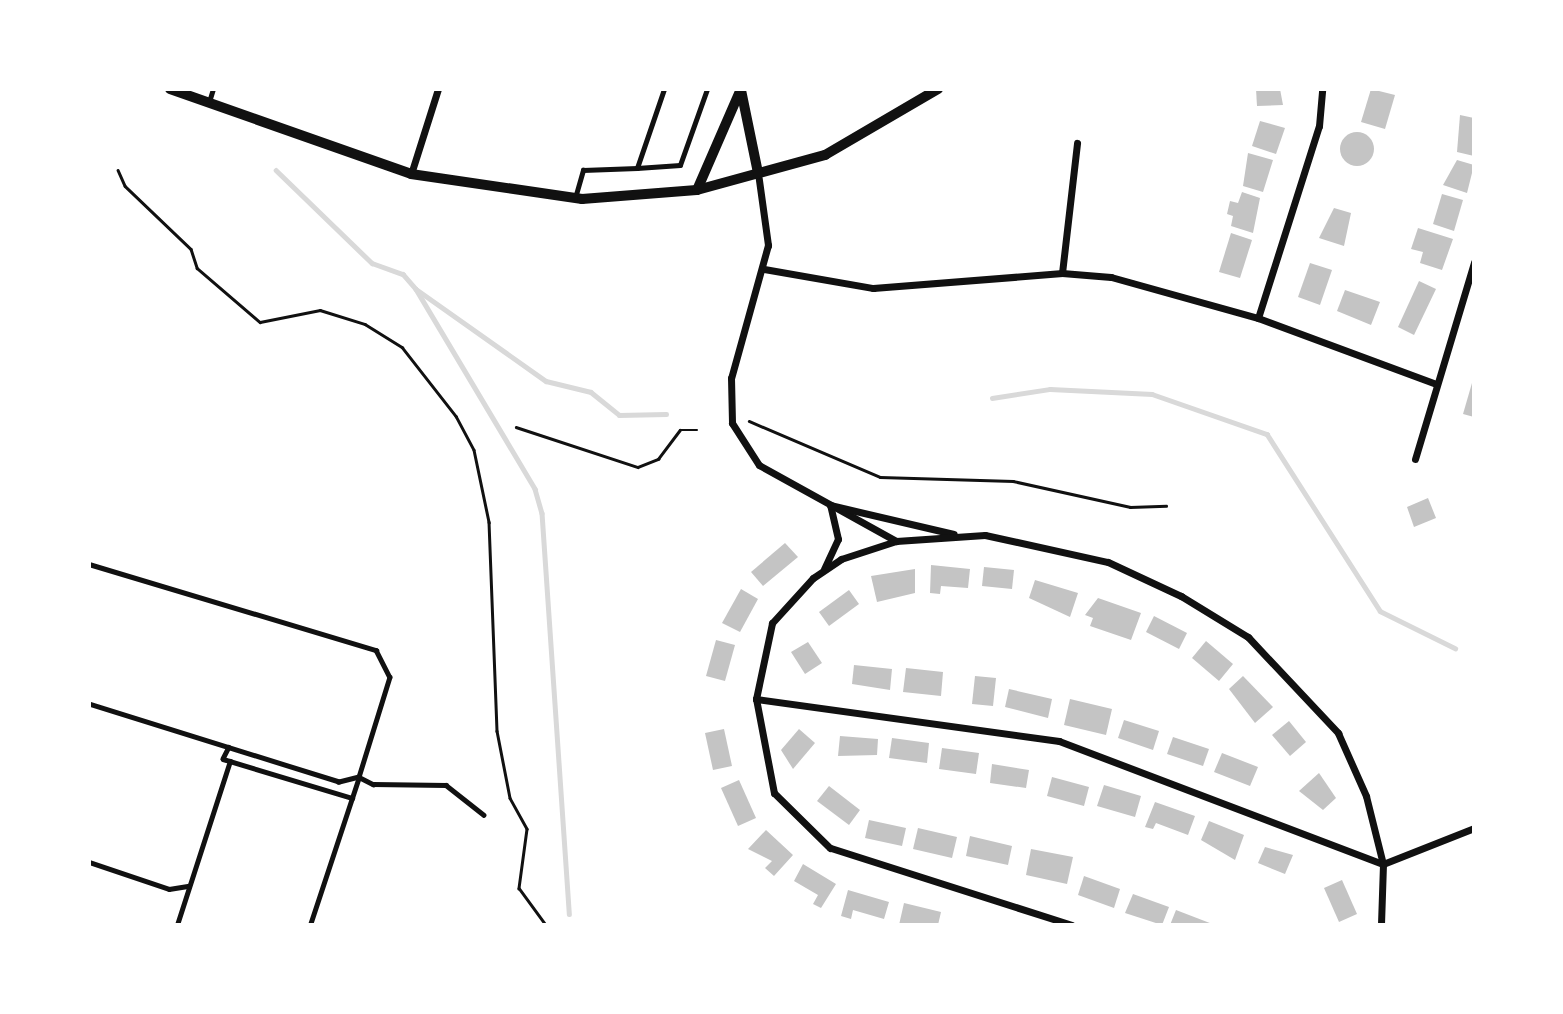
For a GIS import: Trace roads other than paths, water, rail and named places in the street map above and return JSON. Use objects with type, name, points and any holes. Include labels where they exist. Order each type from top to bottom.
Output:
[{"type":"street","points":[[170,89],[411,174],[574,198],[635,199],[697,190],[825,155],[935,90]]},
{"type":"street","points":[[411,174],[438,89]]},
{"type":"street","points":[[741,89],[769,221],[764,269],[731,378],[732,423],[759,465],[897,541]]},
{"type":"street","points":[[697,190],[741,89]]},
{"type":"street","points":[[1258,318],[1319,126],[1322,89]]},
{"type":"street","points":[[1062,273],[1077,144]]},
{"type":"street","points":[[1415,459],[1474,262]]},
{"type":"street","points":[[764,269],[873,288],[1062,273],[1159,288],[1258,318],[1436,384]]},
{"type":"street","points":[[830,505],[961,536],[1108,562],[1248,637],[1338,733],[1366,796],[1383,864],[1381,925]]},
{"type":"street","points":[[830,505],[838,539],[822,572],[772,623],[756,699],[774,793],[830,848],[1072,925]]},
{"type":"street","points":[[822,572],[897,541],[961,536]]},
{"type":"street","points":[[756,699],[1059,741],[1383,864],[1474,828]]},
{"type":"lane","points":[[208,103],[213,89]]},
{"type":"lane","points":[[637,168],[664,89]]},
{"type":"lane","points":[[574,198],[583,170],[680,164],[707,89]]},
{"type":"lane","points":[[89,564],[376,650],[390,677],[310,925]]},
{"type":"lane","points":[[89,704],[339,782],[359,777],[373,784],[446,785],[484,815]]},
{"type":"lane","points":[[229,747],[223,759],[352,798]]},
{"type":"lane","points":[[177,925],[230,761]]},
{"type":"lane","points":[[89,862],[169,889],[189,886]]},
{"type":"waterway","points":[[276,170],[372,263],[403,274],[416,289],[546,381],[591,392],[619,415],[666,414]]},
{"type":"waterway","points":[[416,289],[535,489],[542,513],[569,914]]},
{"type":"waterway","points":[[992,398],[1050,389],[1152,394],[1267,434],[1380,611],[1455,648]]}]
